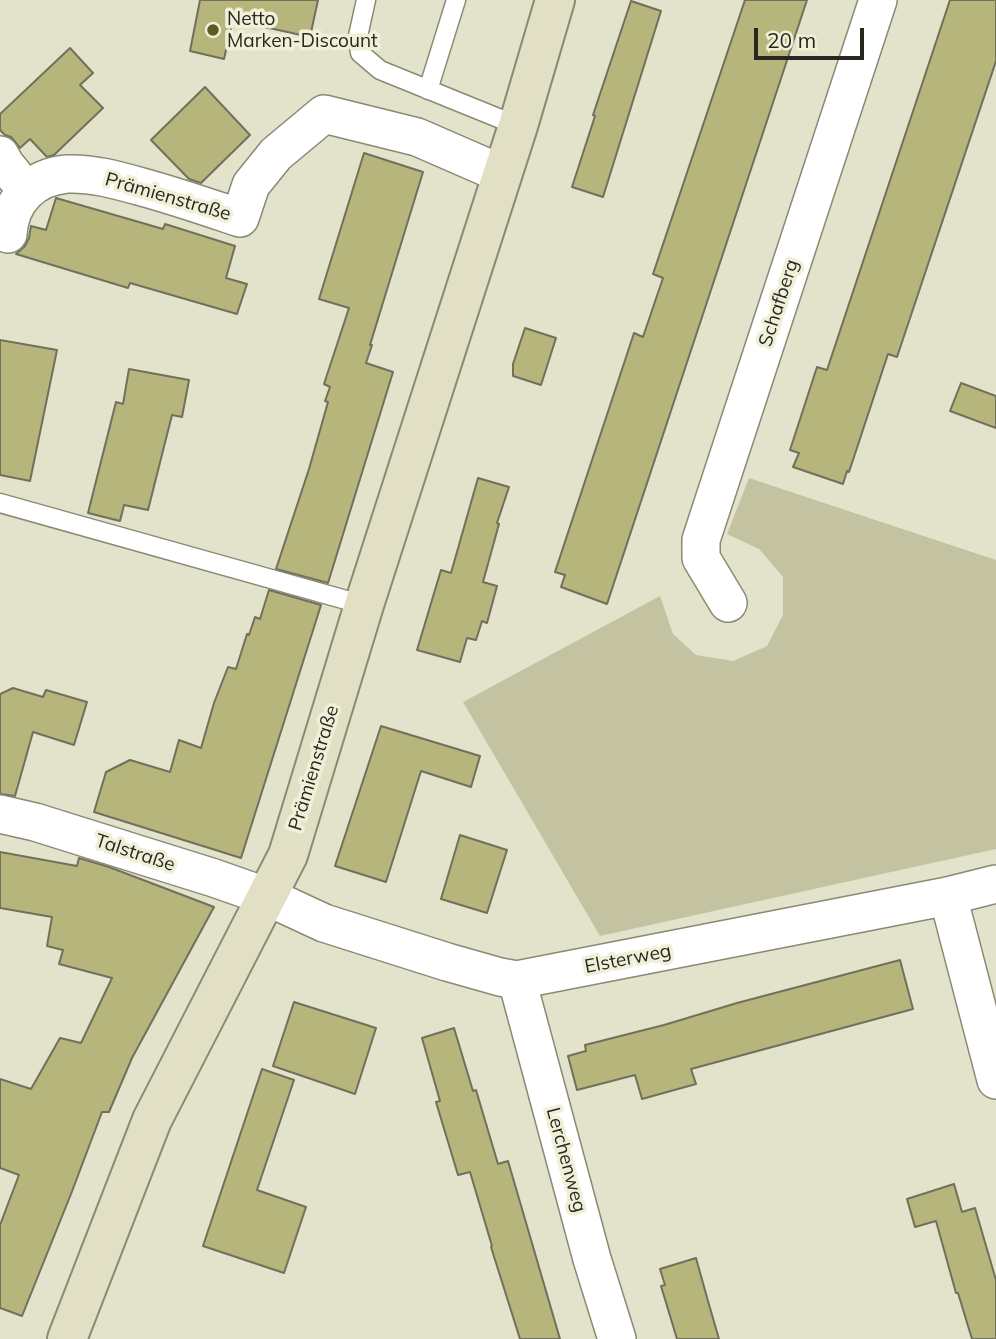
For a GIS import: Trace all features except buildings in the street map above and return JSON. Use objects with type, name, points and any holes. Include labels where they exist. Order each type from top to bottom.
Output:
[{"type":"street","name":"Prämienstraße","points":[[67,1339],[152,1120],[235,955],[268,897],[291,846],[364,605],[518,126],[555,0]]},
{"type":"street","name":"Schafberg","points":[[728,603],[701,558],[701,540],[878,0]]},
{"type":"street","name":"Prämienstraße","points":[[26,190],[44,180],[66,174],[106,177],[240,218],[251,185],[276,154],[324,114],[417,137],[502,173]]},
{"type":"street","points":[[0,155],[26,190],[12,210],[8,234]]},
{"type":"street","name":"Talstraße","points":[[0,814],[35,822],[268,897]]},
{"type":"street","name":"Elsterweg","points":[[268,897],[324,923],[447,962],[517,980],[948,896],[996,884]]},
{"type":"street","points":[[948,896],[996,1080]]},
{"type":"street","name":"Lerchenweg","points":[[517,980],[617,1339]]},
{"type":"lane","points":[[366,0],[358,36],[360,53],[380,70],[518,126]]},
{"type":"lane","points":[[428,90],[456,0]]},
{"type":"lane","points":[[0,503],[364,605]]},
{"type":"green space","points":[[749,478],[996,560],[996,849],[600,936],[463,702],[660,596],[673,634],[696,655],[733,661],[767,646],[783,615],[783,577],[759,549],[727,534]]},
{"type":"place","name":"Netto Marken-Discount","points":[[213,30]]}]
